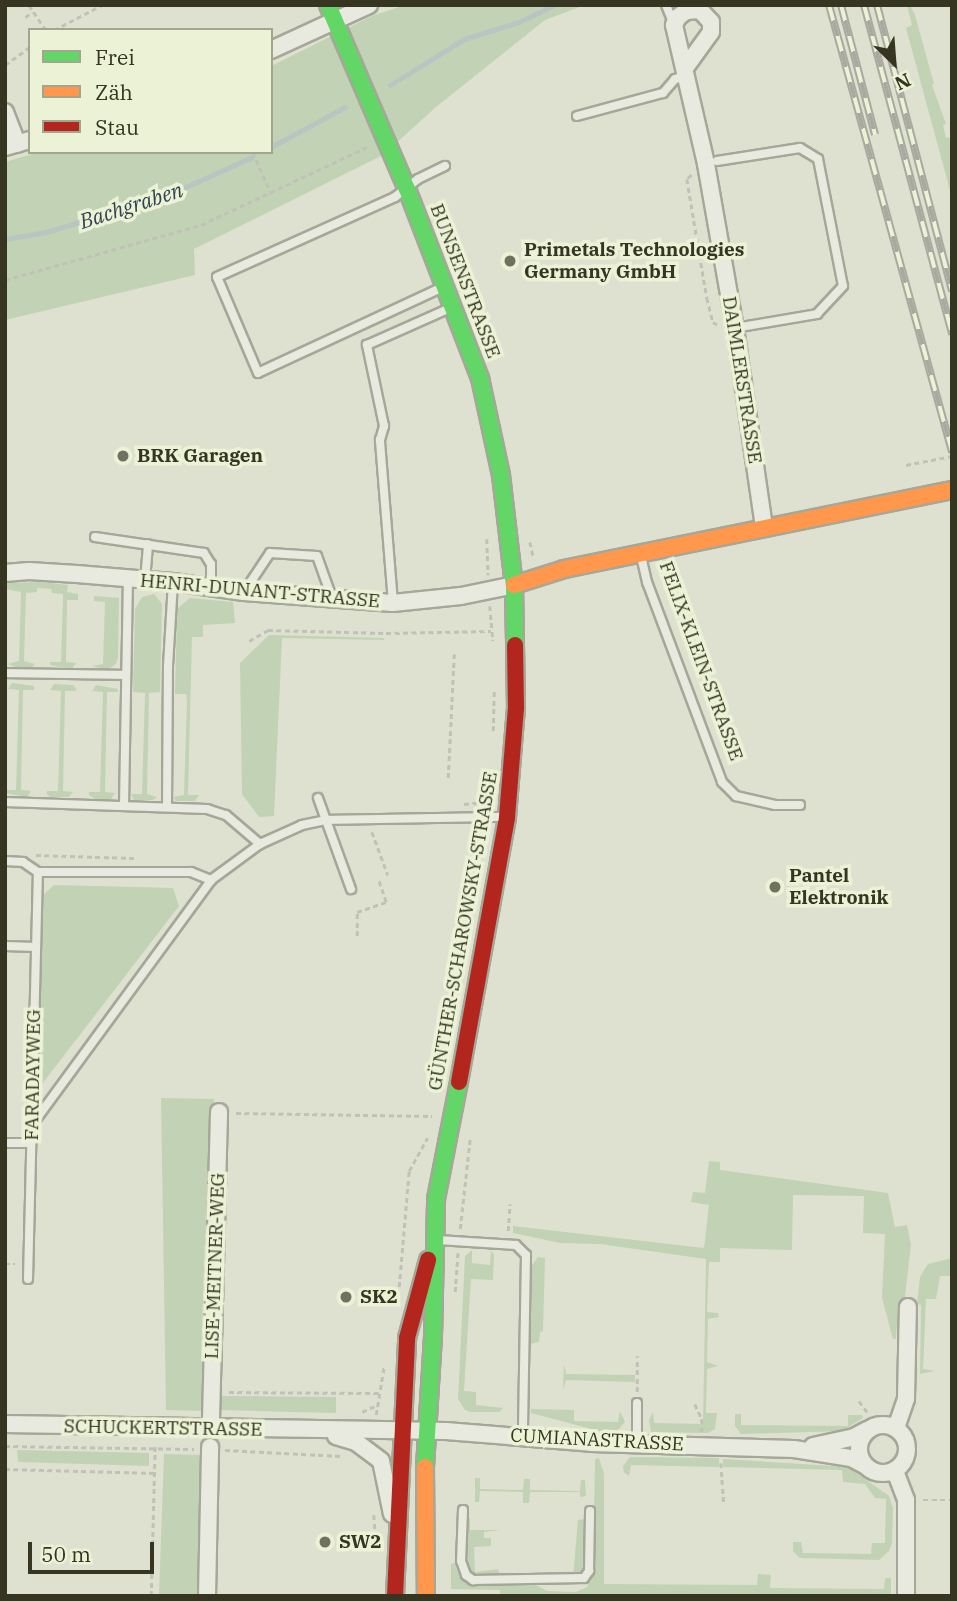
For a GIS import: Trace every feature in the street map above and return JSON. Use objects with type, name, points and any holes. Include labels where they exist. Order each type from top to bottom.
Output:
[{"type":"street","points":[[273,49],[331,13],[369,5]]},
{"type":"street","points":[[674,25],[678,17],[696,9],[706,14],[711,22],[711,32],[686,72]]},
{"type":"street","name":"BUNSENSTRASSE","points":[[331,13],[407,189],[480,378],[494,438],[508,521],[514,585]]},
{"type":"street","name":"DAIMLERSTRASSE","points":[[674,25],[712,163],[764,528]]},
{"type":"street","points":[[5,112],[17,144]]},
{"type":"street","name":"FELIX-KLEIN-STRASSE","points":[[514,585],[640,553],[951,490]]},
{"type":"street","name":"HENRI-DUNANT-STRASSE","points":[[5,573],[29,571],[128,578],[244,593],[393,603],[489,592],[514,585]]},
{"type":"street","name":"GÜNTHER-SCHAROWSKY-STRASSE","points":[[426,1596],[424,1519],[433,1336],[434,1240],[442,1162],[470,1030],[506,817],[516,708],[514,585]]},
{"type":"street","name":"LISE-MEITNER-WEG","points":[[211,1419],[219,1112]]},
{"type":"street","name":"GÜNTHER-SCHAROWSKY-STRASSE","points":[[395,1596],[407,1338],[434,1240]]},
{"type":"street","points":[[906,1596],[906,1500],[895,1471],[905,1461],[908,1448],[896,1428],[906,1399],[908,1307]]},
{"type":"street","name":"SCHUCKERTSTRASSE","points":[[5,1424],[401,1431]]},
{"type":"street","name":"CUMIANASTRASSE","points":[[794,1449],[852,1438],[882,1425],[896,1428]]},
{"type":"street","points":[[864,1465],[858,1450],[867,1430]]},
{"type":"street","name":"SCHUCKERTSTRASSE","points":[[321,1431],[356,1442],[382,1461],[396,1536]]},
{"type":"street","name":"CUMIANASTRASSE","points":[[401,1431],[523,1435],[637,1444],[794,1449],[851,1458],[881,1474],[895,1471]]},
{"type":"street","points":[[207,1596],[210,1448]]},
{"type":"lane","name":"DAIMLERSTRASSE","points":[[666,5],[674,25]]},
{"type":"lane","points":[[577,116],[663,93],[675,79],[686,72]]},
{"type":"lane","points":[[712,163],[800,148],[818,159],[843,286],[817,314],[735,328]]},
{"type":"lane","points":[[444,166],[418,179],[389,200],[217,277],[258,373],[446,286]]},
{"type":"lane","points":[[393,603],[380,440],[384,426],[367,345],[453,306]]},
{"type":"lane","points":[[95,537],[204,553],[211,564],[211,587]]},
{"type":"lane","points":[[145,580],[148,544]]},
{"type":"lane","points":[[244,593],[270,552],[317,556],[332,601]]},
{"type":"lane","name":"FELIX-KLEIN-STRASSE","points":[[640,553],[647,582],[722,782],[736,796],[775,805],[800,805]]},
{"type":"lane","points":[[124,806],[128,578]]},
{"type":"lane","points":[[167,807],[168,666],[173,582]]},
{"type":"lane","points":[[5,673],[126,676]]},
{"type":"lane","points":[[318,798],[351,888]]},
{"type":"lane","points":[[5,803],[207,809],[226,815],[260,844]]},
{"type":"lane","points":[[32,1125],[211,880],[260,844],[302,825],[326,820],[506,817]]},
{"type":"lane","points":[[5,861],[23,862],[38,872],[191,872],[211,880]]},
{"type":"lane","name":"FARADAYWEG","points":[[29,1279],[38,872]]},
{"type":"lane","points":[[5,946],[36,947]]},
{"type":"lane","points":[[5,1143],[32,1143]]},
{"type":"lane","points":[[434,1240],[520,1247],[528,1259],[523,1435]]},
{"type":"lane","points":[[637,1403],[637,1444]]},
{"type":"lane","points":[[463,1510],[461,1561],[466,1575],[473,1580],[584,1578],[589,1571],[590,1511]]},
{"type":"path","points":[[29,5],[45,28]]},
{"type":"path","points":[[58,28],[102,5]]},
{"type":"path","points":[[25,17],[33,12]]},
{"type":"path","points":[[5,65],[28,48]]},
{"type":"path","points":[[5,280],[201,225],[385,138]]},
{"type":"path","points":[[254,154],[271,194]]},
{"type":"path","points":[[712,163],[687,179],[704,285],[713,322],[726,329],[735,328]]},
{"type":"path","points":[[906,465],[952,456]]},
{"type":"path","points":[[488,531],[489,592],[494,642]]},
{"type":"path","points":[[526,535],[532,545],[535,579]]},
{"type":"path","points":[[249,641],[268,630],[386,633],[492,631]]},
{"type":"path","points":[[448,778],[454,654]]},
{"type":"path","points":[[492,742],[495,679]]},
{"type":"path","points":[[488,817],[490,790]]},
{"type":"path","points":[[368,819],[388,875]]},
{"type":"path","points":[[33,855],[142,858]]},
{"type":"path","points":[[357,936],[357,912],[386,902],[378,879]]},
{"type":"path","points":[[219,1112],[432,1116],[427,1139],[409,1171],[402,1272],[396,1298]]},
{"type":"path","points":[[455,1295],[471,1132]]},
{"type":"path","points":[[507,1245],[510,1204]]},
{"type":"path","points":[[637,1356],[637,1403]]},
{"type":"path","points":[[375,1432],[385,1363]]},
{"type":"path","points":[[212,1392],[379,1393]]},
{"type":"path","points":[[695,1404],[702,1419],[702,1446]]},
{"type":"path","points":[[5,1446],[210,1448],[347,1456]]},
{"type":"path","points":[[721,1446],[724,1505]]},
{"type":"path","points":[[151,1596],[155,1448]]},
{"type":"path","points":[[5,1469],[155,1472]]},
{"type":"path","points":[[906,1500],[952,1500]]},
{"type":"path","points":[[374,1503],[377,1555]]},
{"type":"green space","points":[[405,5],[585,5],[545,20],[436,107],[383,155],[194,249],[195,275],[5,320],[5,162],[32,154],[273,154],[273,65],[372,16]]},
{"type":"green space","points":[[907,5],[910,5],[915,15],[934,84],[932,85],[946,124],[943,125],[946,138],[949,137],[952,146],[952,198],[906,28],[912,25]]},
{"type":"green space","points":[[41,582],[68,585],[67,592],[78,594],[78,600],[67,600],[66,662],[76,663],[72,669],[50,665],[50,662],[61,662],[63,600],[63,594],[52,593],[51,589],[37,588],[37,592],[26,593],[24,661],[35,664],[31,668],[8,664],[19,661],[21,592],[5,589],[5,583]]},
{"type":"green space","points":[[154,594],[162,604],[160,692],[149,693],[147,794],[157,797],[153,800],[134,800],[131,794],[142,794],[145,693],[133,692],[135,609],[142,597]]},
{"type":"green space","points":[[94,596],[119,598],[118,657],[116,664],[107,670],[92,666],[103,664],[105,602],[94,601]]},
{"type":"green space","points":[[190,598],[233,602],[235,623],[203,625],[203,637],[192,637],[188,795],[199,795],[195,801],[176,801],[173,797],[184,795],[187,700],[186,694],[175,694],[177,609]]},
{"type":"green space","points":[[269,635],[384,640],[282,638],[274,816],[259,817],[242,794],[240,663]]},
{"type":"green space","points":[[12,683],[34,686],[34,690],[23,690],[21,790],[31,791],[27,797],[5,793],[5,790],[16,790],[19,690],[8,689]]},
{"type":"green space","points":[[54,684],[73,685],[76,688],[76,691],[65,691],[63,791],[73,792],[69,797],[50,797],[47,794],[47,791],[58,791],[61,691],[50,690]]},
{"type":"green space","points":[[96,685],[118,689],[118,692],[107,692],[105,792],[115,793],[111,799],[95,799],[89,795],[89,792],[100,792],[103,692],[92,691]]},
{"type":"green space","points":[[54,885],[173,888],[179,906],[39,1088],[42,896]]},
{"type":"green space","points":[[161,1098],[214,1099],[205,1411],[166,1410]]},
{"type":"green space","points":[[709,1161],[720,1162],[720,1170],[888,1193],[895,1227],[907,1225],[911,1245],[904,1304],[898,1304],[896,1339],[893,1339],[882,1298],[885,1234],[863,1233],[864,1196],[793,1195],[792,1250],[720,1248],[720,1262],[709,1262],[707,1312],[718,1313],[719,1317],[708,1319],[707,1362],[718,1366],[707,1369],[706,1413],[717,1413],[715,1429],[708,1433],[651,1432],[649,1420],[653,1412],[654,1423],[703,1424],[706,1259],[600,1244],[560,1243],[513,1233],[513,1226],[704,1248],[709,1205],[691,1202],[693,1192],[705,1193]]},
{"type":"green space","points":[[472,1250],[472,1263],[490,1265],[491,1251],[494,1254],[493,1280],[471,1279],[464,1391],[476,1392],[476,1405],[503,1408],[499,1412],[470,1412],[465,1410],[458,1399],[465,1256]]},
{"type":"green space","points":[[538,1257],[545,1258],[543,1331],[540,1332],[539,1342],[527,1345],[532,1265]]},
{"type":"green space","points":[[952,1258],[952,1276],[940,1276],[936,1299],[926,1299],[923,1369],[935,1371],[920,1374],[921,1305],[917,1304],[920,1277],[928,1264]]},
{"type":"green space","points":[[564,1364],[566,1374],[635,1375],[635,1382],[566,1380],[563,1390]]},
{"type":"green space","points":[[220,1396],[336,1397],[336,1413],[219,1410]]},
{"type":"green space","points":[[531,1409],[574,1410],[574,1421],[618,1422],[620,1411],[625,1422],[617,1431],[599,1431],[531,1413]]},
{"type":"green space","points":[[735,1414],[741,1414],[741,1425],[848,1426],[848,1415],[862,1415],[863,1418],[842,1431],[741,1434],[735,1426]]},
{"type":"green space","points":[[17,1450],[149,1453],[149,1466],[18,1462]]},
{"type":"green space","points":[[164,1454],[201,1455],[198,1596],[159,1596]]},
{"type":"green space","points":[[630,1457],[719,1458],[719,1467],[631,1465],[629,1476],[624,1472],[623,1466]]},
{"type":"green space","points":[[599,1458],[604,1474],[604,1584],[757,1585],[758,1574],[771,1575],[770,1588],[884,1589],[885,1578],[891,1578],[891,1596],[500,1596],[500,1590],[451,1589],[451,1564],[454,1563],[460,1577],[471,1584],[534,1584],[547,1591],[576,1592],[587,1587],[593,1573],[595,1459]]},
{"type":"green space","points":[[723,1459],[848,1467],[889,1496],[893,1508],[892,1543],[889,1551],[879,1560],[800,1558],[793,1551],[793,1542],[801,1542],[803,1553],[871,1554],[872,1543],[885,1543],[886,1499],[875,1498],[865,1484],[843,1482],[842,1470],[723,1467]]},
{"type":"green space","points":[[475,1478],[480,1478],[480,1489],[523,1490],[524,1479],[530,1479],[530,1490],[580,1491],[581,1480],[585,1480],[586,1496],[580,1497],[580,1492],[530,1492],[529,1503],[523,1503],[523,1492],[480,1491],[479,1502],[475,1502]]},
{"type":"green space","points":[[466,1518],[470,1518],[470,1530],[501,1530],[484,1532],[484,1538],[491,1538],[491,1546],[474,1547],[475,1572],[498,1569],[500,1576],[473,1575],[466,1569]]},
{"type":"green space","points":[[585,1519],[585,1572],[573,1577],[578,1520]]},
{"type":"waterway","name":"Bachgraben","points":[[390,85],[464,39],[519,22],[554,5]]},
{"type":"waterway","name":"Bachgraben","points":[[273,146],[345,107]]},
{"type":"waterway","name":"Bachgraben","points":[[5,239],[46,232],[168,195],[252,157]]},
{"type":"railway","points":[[829,5],[952,452]]},
{"type":"railway","points":[[841,5],[875,135]]},
{"type":"railway","points":[[864,5],[952,334]]},
{"type":"railway","points":[[877,5],[952,291]]},
{"type":"traffic: fast","points":[[328,5],[407,189],[480,378],[501,475],[514,585],[515,645]]},
{"type":"traffic: fast","points":[[425,1467],[433,1336],[436,1199],[459,1082]]},
{"type":"traffic: slow","points":[[514,585],[564,569],[952,490]]},
{"type":"traffic: slow","points":[[425,1467],[426,1596]]},
{"type":"traffic: jam","points":[[459,1082],[507,817],[516,708],[515,645]]},
{"type":"traffic: jam","points":[[395,1596],[407,1338],[428,1260]]},
{"type":"place","name":"Primetals Technologies Germany GmbH","points":[[510,261]]},
{"type":"place","name":"BRK Garagen","points":[[123,456]]},
{"type":"place","name":"Pantel Elektronik","points":[[775,887]]},
{"type":"place","name":"SK2","points":[[346,1297]]},
{"type":"place","name":"SW2","points":[[325,1542]]}]
